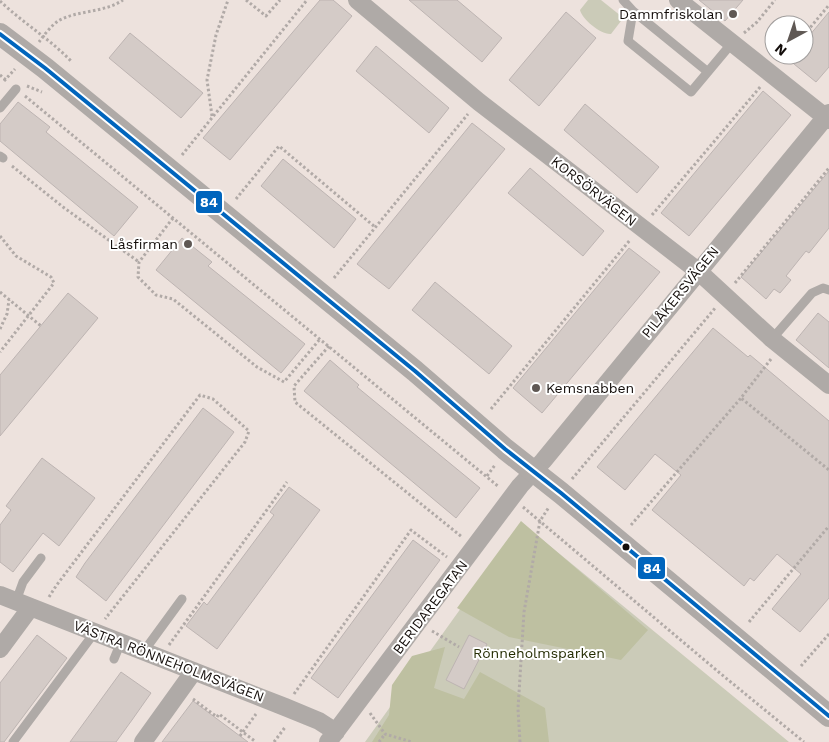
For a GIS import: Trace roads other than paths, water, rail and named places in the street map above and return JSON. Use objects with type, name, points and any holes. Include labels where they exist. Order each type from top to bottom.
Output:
[{"type":"street","name":"KORSÖRVÄGEN","points":[[357,0],[479,102],[698,271],[776,343],[829,385]]},
{"type":"street","points":[[678,0],[828,117]]},
{"type":"street","points":[[0,34],[27,54],[407,365],[532,472],[561,493],[829,716]]},
{"type":"street","name":"PILÅKERSVÄGEN","points":[[532,472],[543,462],[698,271],[828,117]]},
{"type":"street","name":"BERIDAREGATAN","points":[[332,737],[511,497],[532,472]]},
{"type":"street","points":[[0,648],[22,603]]},
{"type":"street","name":"VÄSTRA RÖNNEHOLMSVÄGEN","points":[[22,603],[194,671],[287,714],[319,721],[332,737]]},
{"type":"street","points":[[143,742],[194,671]]},
{"type":"lane","points":[[623,0],[708,72]]},
{"type":"lane","points":[[634,11],[628,41],[691,92],[732,43]]},
{"type":"lane","points":[[0,108],[16,88]]},
{"type":"lane","points":[[776,343],[812,293],[823,288],[829,290]]},
{"type":"lane","points":[[22,603],[23,582],[41,558]]},
{"type":"lane","points":[[152,655],[182,599]]},
{"type":"lane","points":[[13,742],[95,632]]},
{"type":"lane","points":[[114,659],[122,642]]},
{"type":"place","name":"Dammfriskolan","points":[[733,14]]},
{"type":"place","name":"Låsfirman","points":[[188,244]]},
{"type":"place","name":"Kemsnabben","points":[[536,388]]},
{"type":"park label","name":"Rönneholmsparken","points":[[539,653]]}]
